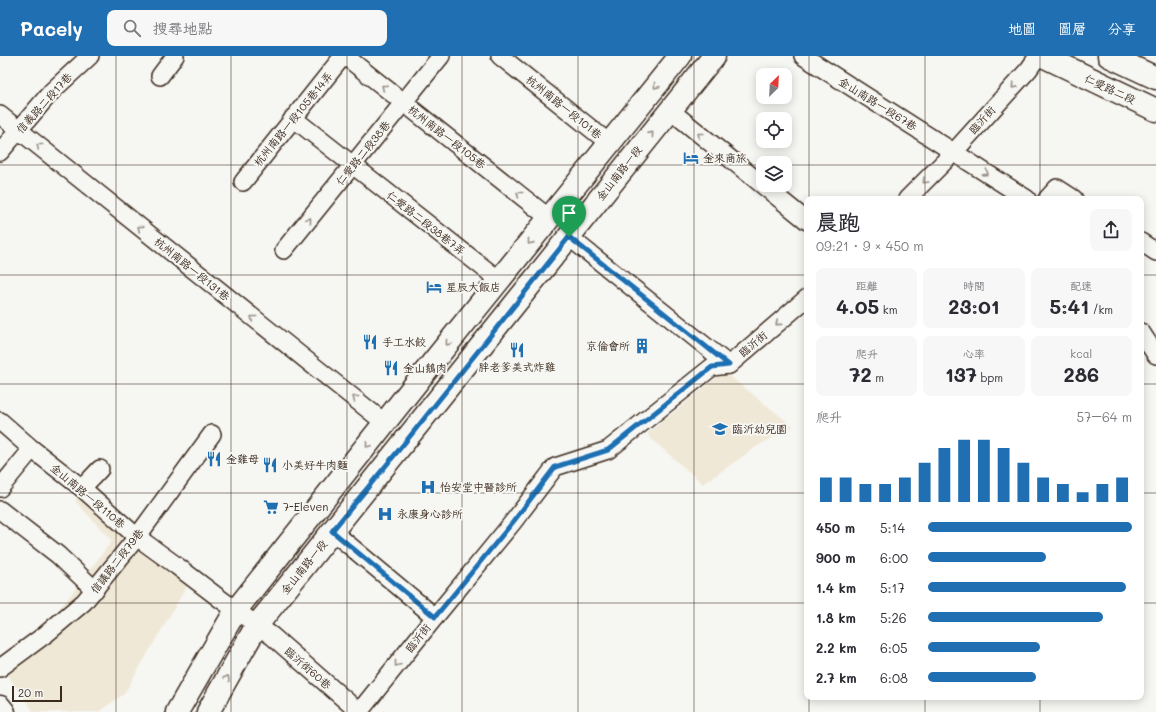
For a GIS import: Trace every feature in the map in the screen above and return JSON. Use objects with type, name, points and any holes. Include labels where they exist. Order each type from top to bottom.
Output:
[{"type":"main road","points":[[177,712],[236,610],[680,56]]},
{"type":"main road","name":"金山南路一段","points":[[208,712],[257,625],[422,422],[714,56]]},
{"type":"main road","name":"仁愛路二段","points":[[1043,56],[1156,110]]},
{"type":"main road","points":[[1109,56],[1156,78]]},
{"type":"main road","points":[[0,707],[4,712]]},
{"type":"street","name":"信義路二段17巷","points":[[0,152],[52,91],[90,56]]},
{"type":"street","points":[[160,76],[175,56]]},
{"type":"street","name":"杭州南路一段105巷","points":[[344,56],[549,218]]},
{"type":"street","name":"杭州南路一段105巷14弄","points":[[242,182],[344,56]]},
{"type":"street","name":"仁愛路二段38巷","points":[[284,250],[441,56]]},
{"type":"street","name":"杭州南路一段101巷","points":[[500,56],[609,143]]},
{"type":"street","name":"金山南路一段67巷","points":[[803,56],[1022,196]]},
{"type":"street","name":"臨沂街","points":[[910,196],[954,152],[1029,69],[1038,56]]},
{"type":"street","points":[[670,110],[804,219]]},
{"type":"street","name":"杭州南路一段131巷","points":[[0,115],[385,423]]},
{"type":"street","name":"仁愛路二段38巷7弄","points":[[293,118],[499,280]]},
{"type":"street","points":[[1050,196],[1057,188],[1069,196]]},
{"type":"street","points":[[569,237],[729,365]]},
{"type":"street","points":[[1144,244],[1156,252]]},
{"type":"street","name":"臨沂街","points":[[359,712],[513,522],[555,467],[608,450],[712,367],[729,365],[804,301]]},
{"type":"street","points":[[1144,337],[1156,355]]},
{"type":"street","name":"金山南路一段110巷","points":[[0,421],[32,449],[82,488],[136,537],[236,610]]},
{"type":"street","name":"信議路二段79巷","points":[[0,668],[46,634],[84,602],[95,590],[212,434]]},
{"type":"street","points":[[0,488],[32,449]]},
{"type":"street","points":[[82,488],[100,469]]},
{"type":"street","points":[[0,510],[58,555],[95,590]]},
{"type":"street","points":[[332,531],[435,617]]},
{"type":"street","name":"臨沂街60巷","points":[[236,610],[272,636],[359,712]]},
{"type":"shaded area","name":"臨沂幼兒園","points":[[721,374],[727,374],[793,426],[756,447],[703,484],[648,436],[649,432]]},
{"type":"shaded area","points":[[91,487],[194,574],[124,694],[98,712],[34,712],[8,676],[112,541],[75,501]]},
{"type":"place","name":"金來商旅","points":[[691,158]]},
{"type":"place","name":"星辰大飯店","points":[[434,287]]},
{"type":"place","name":"手工水餃","points":[[370,342]]},
{"type":"place","name":"京倫會所","points":[[642,346]]},
{"type":"place","name":"胖老爹美式炸雞","points":[[517,350]]},
{"type":"place","name":"金山鵝肉","points":[[391,368]]},
{"type":"place","name":"臨沂幼兒園","points":[[720,429]]},
{"type":"place","name":"金雞母","points":[[214,459]]},
{"type":"place","name":"小美好牛肉麵","points":[[270,465]]},
{"type":"place","name":"怡安堂中醫診所","points":[[428,487]]},
{"type":"place","name":"7-Eleven","points":[[271,507]]},
{"type":"place","name":"永康身心診所","points":[[385,514]]},
{"type":"route","points":[[569,237],[729,365],[712,367],[608,450],[555,467],[513,522],[435,617],[332,531],[407,440],[569,237]]}]
